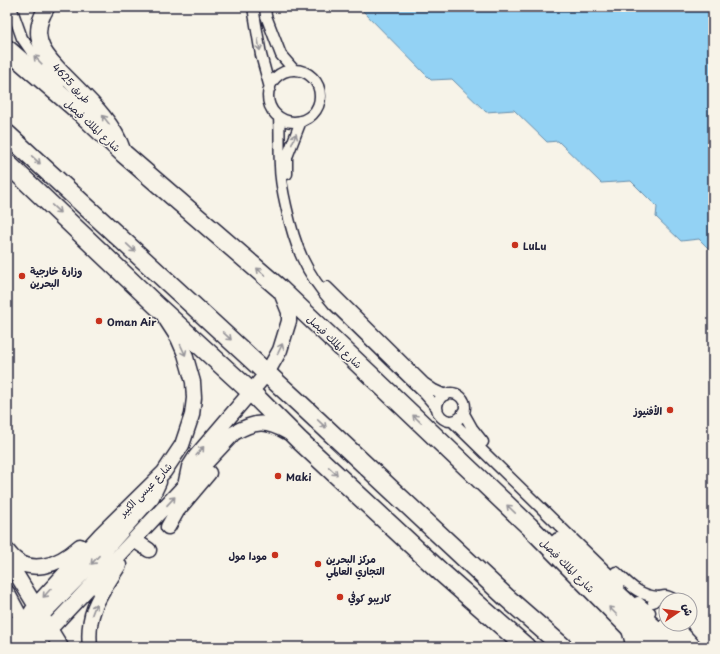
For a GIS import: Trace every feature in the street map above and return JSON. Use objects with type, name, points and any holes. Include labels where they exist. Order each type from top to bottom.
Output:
[{"type":"highway","name":"شارع الملك فيصل","points":[[7,49],[80,112],[124,154],[279,288],[528,526],[649,647]]},
{"type":"highway","points":[[7,134],[267,373],[507,598],[562,647]]},
{"type":"highway","points":[[7,163],[156,305],[252,392],[299,440],[442,573],[526,647]]},
{"type":"highway","points":[[528,526],[554,539],[571,552],[674,647]]},
{"type":"highway","points":[[442,573],[478,615],[513,647]]},
{"type":"main road","name":"طريق 4625","points":[[47,7],[42,16],[38,30],[43,49],[51,61],[103,116],[120,141],[124,154]]},
{"type":"main road","name":"شارع عيسى الكبير","points":[[185,486],[189,467],[196,456],[252,392],[267,373],[280,350],[289,321],[289,312],[279,288]]},
{"type":"main road","name":"شارع عيسى الكبير","points":[[38,611],[101,534],[116,528],[127,516],[164,472],[182,445],[192,415],[194,382],[178,338],[156,305]]},
{"type":"main road","points":[[10,647],[36,638],[132,543],[234,433],[244,427],[257,423],[276,426],[299,440]]},
{"type":"main road","points":[[168,526],[177,511],[210,473],[226,441]]},
{"type":"main road","points":[[127,516],[144,530]]},
{"type":"main road","points":[[36,638],[34,620],[38,611],[87,568],[116,528],[132,543],[149,550]]},
{"type":"main road","points":[[7,550],[10,555],[24,564],[37,567],[43,566],[58,562],[70,555],[83,543],[101,534]]},
{"type":"main road","points":[[90,647],[90,623],[92,610],[132,543]]},
{"type":"main road","points":[[7,559],[38,611]]},
{"type":"main road","points":[[7,592],[36,638]]},
{"type":"main road","points":[[7,624],[36,638],[61,647]]},
{"type":"main road","points":[[628,626],[632,640],[632,647]]},
{"type":"street","points":[[12,7],[22,38],[33,54],[80,112]]},
{"type":"street","points":[[253,7],[261,56],[270,88]]},
{"type":"street","points":[[264,7],[281,55],[294,70]]},
{"type":"street","points":[[294,70],[312,76],[319,87],[320,99],[316,111],[307,119],[290,122],[279,117],[271,107],[269,101],[270,88],[272,82],[282,73],[294,70]]},
{"type":"street","points":[[279,117],[282,188],[291,227],[302,261],[311,276],[333,304],[424,392],[437,408],[441,416],[444,419],[452,420],[459,418],[463,412],[464,404],[460,397],[453,393],[445,394],[434,390],[424,383],[338,299],[320,277],[308,258],[297,226],[287,175],[287,158],[301,121]]},
{"type":"street","points":[[437,408],[439,400],[445,394]]},
{"type":"street","points":[[463,412],[472,428],[484,443],[589,547],[634,589],[647,596],[658,597]]},
{"type":"street","points":[[452,420],[641,605],[650,612],[658,622]]},
{"type":"street","points":[[650,612],[652,604],[658,597]]},
{"type":"street","points":[[673,632],[688,647]]},
{"type":"street","points":[[683,632],[697,647]]},
{"type":"water","points":[[359,7],[713,7],[713,253],[699,239],[681,241],[656,217],[657,207],[631,181],[601,183],[558,141],[547,142],[514,110],[486,112],[452,79],[431,80]]},
{"type":"place","name":"LuLu","points":[[515,245]]},
{"type":"place","name":"وزارة خارجية البحرين","points":[[22,276]]},
{"type":"place","name":"Oman Air","points":[[99,321]]},
{"type":"place","name":"الأفنيوز","points":[[670,410]]},
{"type":"place","name":"Maki","points":[[278,476]]},
{"type":"place","name":"مودا مول","points":[[275,555]]},
{"type":"place","name":"مركز البحرين التجاري العالمي","points":[[318,564]]},
{"type":"place","name":"كاريبو كوفي","points":[[340,597]]}]
